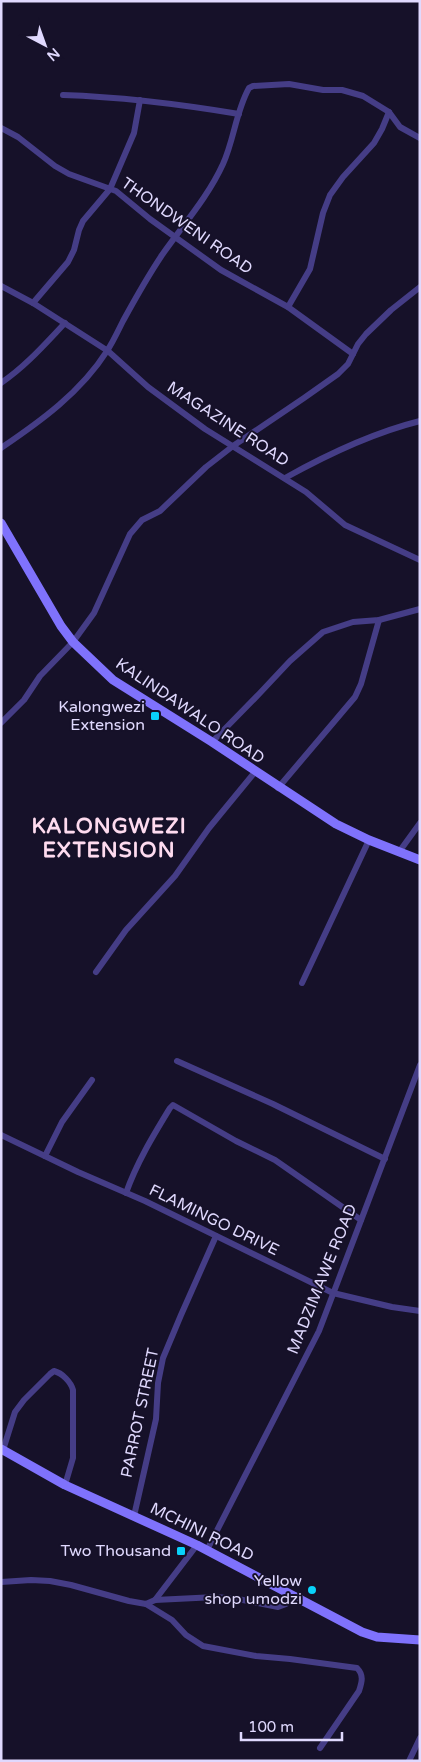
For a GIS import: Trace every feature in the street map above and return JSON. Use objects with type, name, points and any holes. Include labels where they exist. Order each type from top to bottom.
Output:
[{"type":"street","points":[[1,448],[45,418],[65,400],[89,376],[108,351],[136,297],[162,255],[176,238],[214,182],[224,162],[249,88],[253,86],[289,84],[323,90],[342,90],[363,96],[388,112],[400,127],[420,138]]},
{"type":"street","points":[[63,95],[175,103],[239,114]]},
{"type":"street","points":[[33,303],[68,262],[84,221],[110,189],[134,133],[140,100]]},
{"type":"street","points":[[288,307],[310,269],[323,213],[330,195],[374,142],[382,129],[388,112]]},
{"type":"street","name":"THONDWENI ROAD","points":[[1,128],[26,143],[68,174],[110,189],[122,196],[150,219],[221,270],[288,307],[353,354]]},
{"type":"street","name":"MAGAZINE ROAD","points":[[1,286],[66,323],[108,351],[148,387],[205,429],[306,492],[345,525],[420,560]]},
{"type":"street","points":[[1,723],[24,700],[40,676],[73,642],[94,613],[130,534],[142,520],[160,511],[206,467],[233,446],[338,374],[348,364],[366,334],[391,310],[420,287]]},
{"type":"street","points":[[1,383],[31,359],[66,323]]},
{"type":"street","points":[[285,478],[317,460],[352,444],[394,428],[420,421]]},
{"type":"street","name":"KALINDAWALO ROAD","points":[[1,523],[61,626],[73,642],[113,680],[212,742],[278,788],[336,824],[368,840],[420,860]]},
{"type":"street","points":[[212,742],[290,661],[323,632],[353,622],[379,620],[420,609]]},
{"type":"street","points":[[278,788],[355,697],[379,620]]},
{"type":"street","points":[[96,972],[126,930],[175,876],[210,828],[255,772]]},
{"type":"street","points":[[399,852],[420,823]]},
{"type":"street","points":[[302,984],[368,840]]},
{"type":"street","points":[[177,1061],[282,1108],[385,1159]]},
{"type":"street","name":"MADZIMAWE ROAD","points":[[207,1550],[319,1331],[420,1065]]},
{"type":"street","points":[[45,1156],[62,1122],[92,1080]]},
{"type":"street","points":[[126,1193],[133,1173],[149,1141],[173,1105],[236,1141],[275,1160],[361,1220]]},
{"type":"street","name":"FLAMINGO DRIVE","points":[[1,1135],[216,1236],[333,1294],[420,1311]]},
{"type":"street","name":"PARROT STREET","points":[[134,1516],[156,1419],[158,1384],[163,1358],[180,1315],[216,1236]]},
{"type":"street","points":[[2,1449],[15,1412],[24,1400],[50,1374],[54,1371],[59,1372],[71,1384],[73,1390],[74,1458],[65,1485]]},
{"type":"street","name":"MCHINI ROAD","points":[[2,1449],[65,1485],[197,1545],[370,1634],[384,1638],[419,1638]]},
{"type":"street","points":[[155,1600],[197,1545]]},
{"type":"street","points":[[1,1582],[50,1581],[146,1604],[172,1620],[186,1635],[203,1646],[256,1656],[357,1668],[361,1672],[362,1682],[359,1691],[320,1748]]},
{"type":"street","points":[[146,1604],[155,1600],[216,1597],[238,1599],[278,1607],[286,1604],[296,1596]]},
{"type":"street","points":[[409,1761],[420,1738]]},
{"type":"place","name":"Kalongwezi Extension","points":[[155,716]]},
{"type":"place","name":"Two Thousand","points":[[181,1551]]},
{"type":"place","name":"Yellow shop umodzi","points":[[312,1590]]},
{"type":"district","name":"KALONGWEZI EXTENSION","points":[[109,838]]}]
